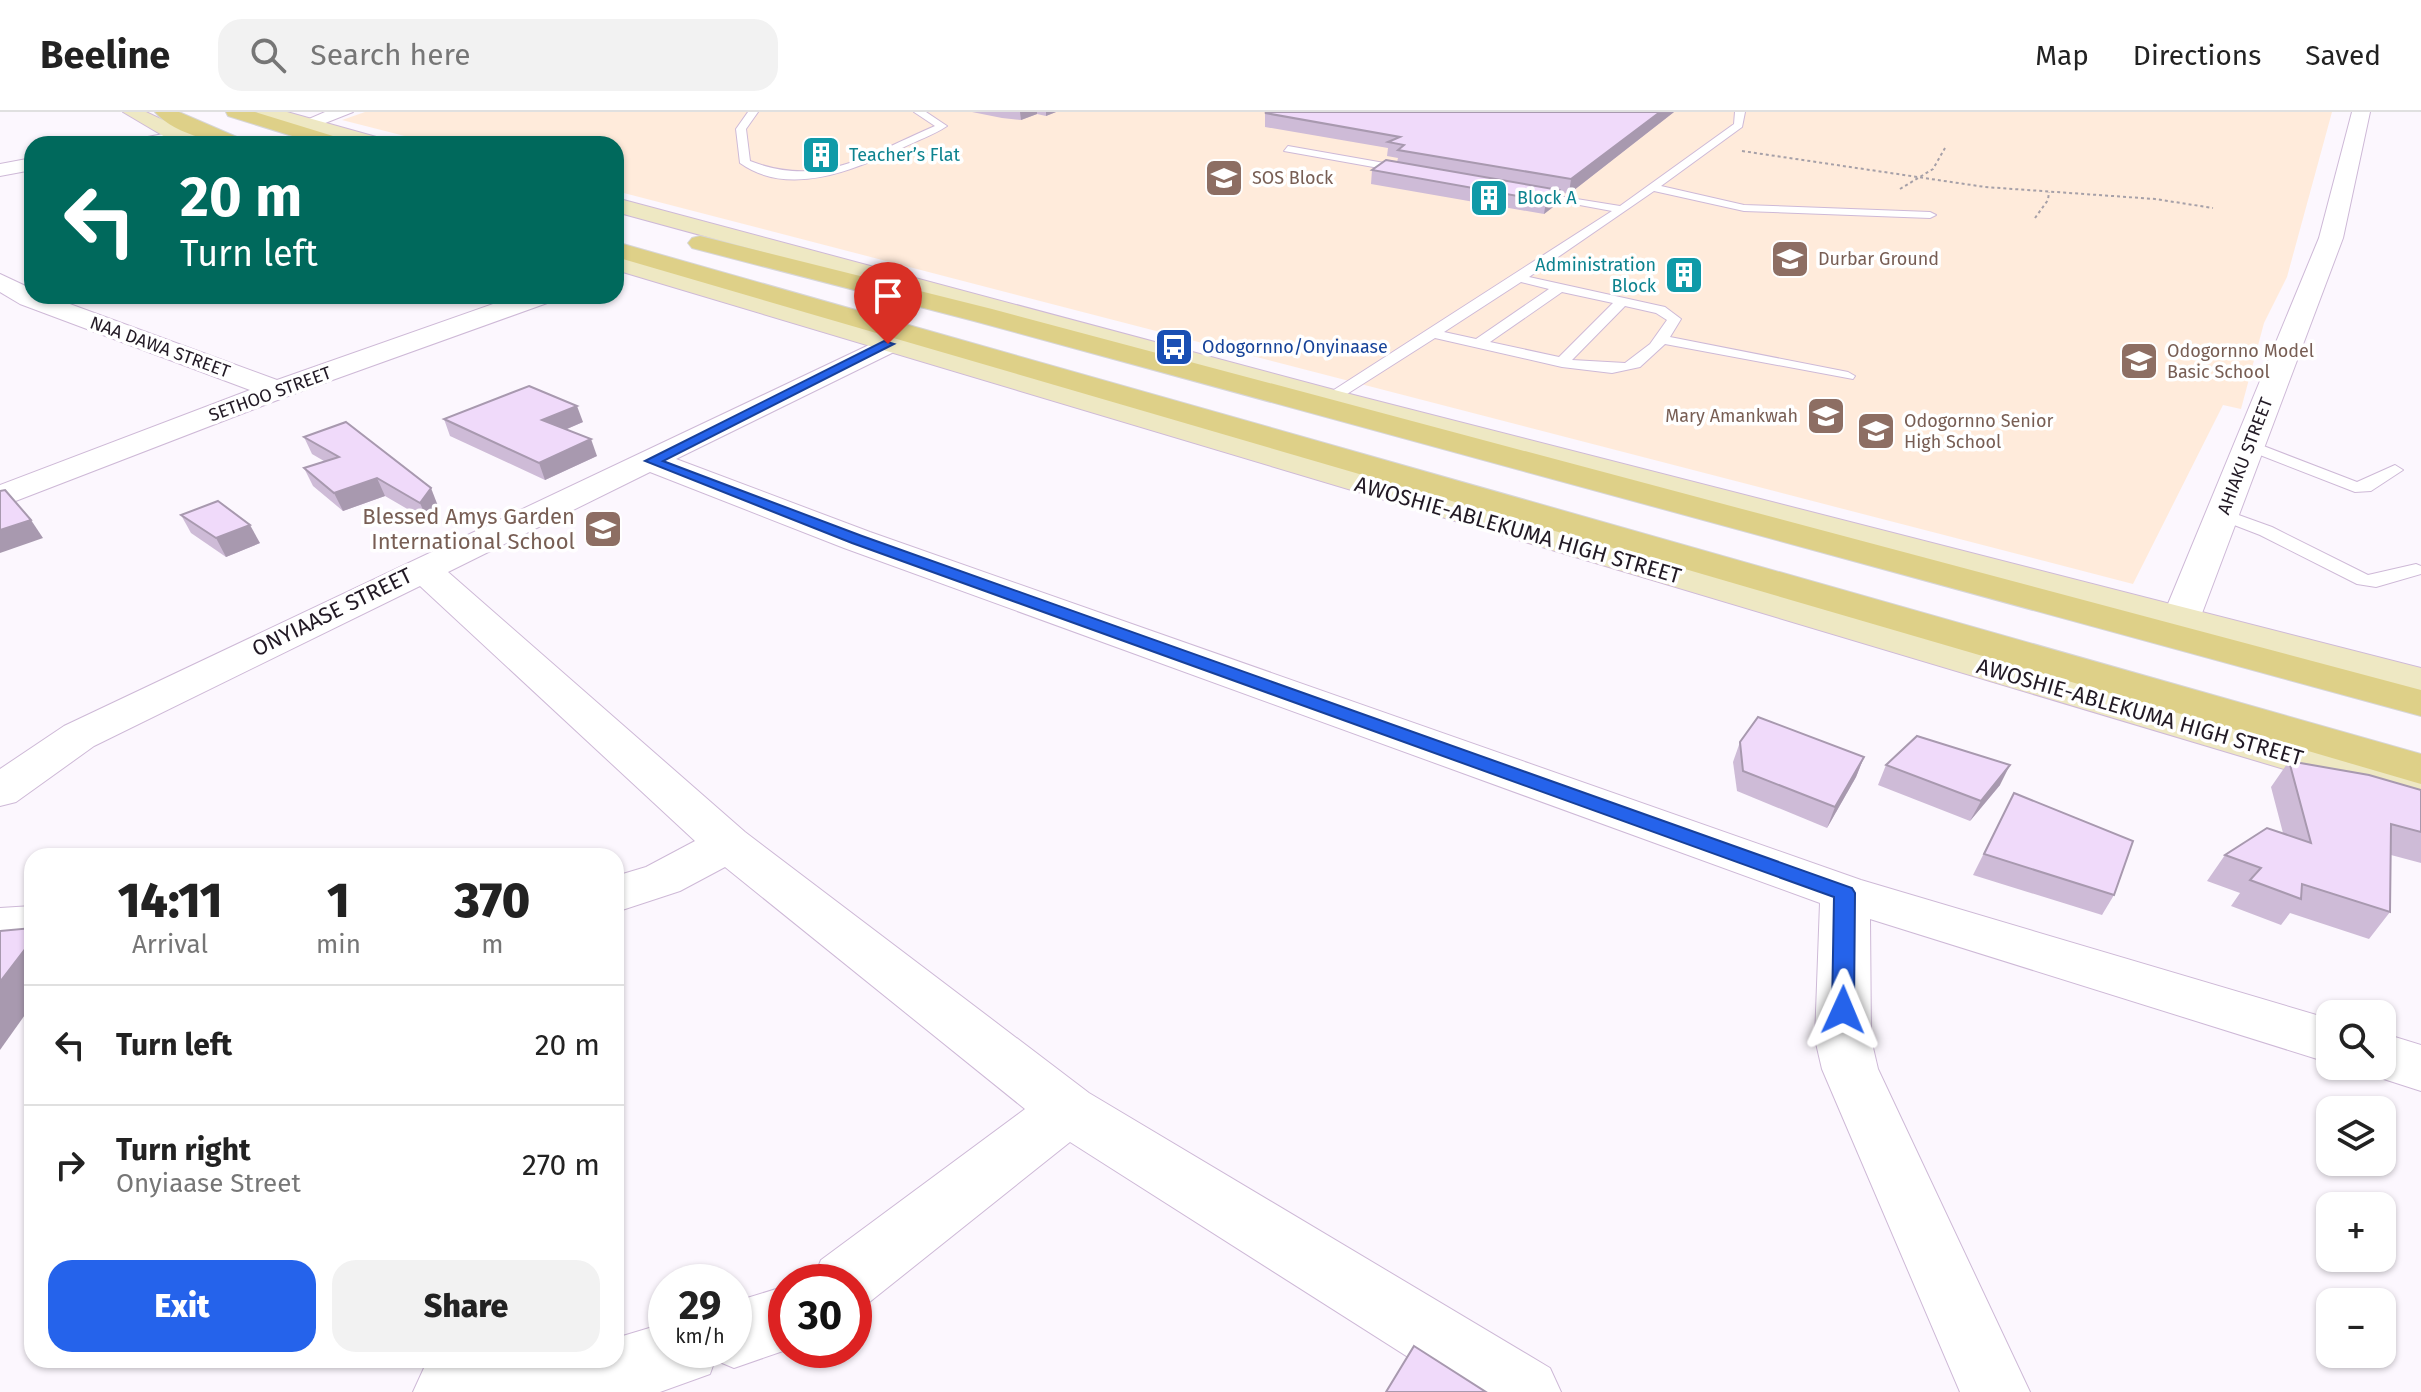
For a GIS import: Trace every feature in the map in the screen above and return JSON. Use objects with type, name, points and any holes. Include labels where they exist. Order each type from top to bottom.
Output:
[{"type":"main road","points":[[164,112],[218,136]]},
{"type":"main road","points":[[235,112],[313,136]]},
{"type":"main road","points":[[624,222],[1066,331],[2421,703]]},
{"type":"main road","name":"AWOSHIE-ABLEKUMA HIGH STREET","points":[[624,261],[683,267],[1178,421],[2421,769]]},
{"type":"main road","points":[[683,267],[710,289]]},
{"type":"street","points":[[132,112],[177,136]]},
{"type":"street","points":[[266,112],[348,136]]},
{"type":"street","points":[[305,125],[344,112]]},
{"type":"street","name":"AHIAKU STREET","points":[[2182,616],[2331,238],[2361,112]]},
{"type":"street","points":[[0,170],[24,156]]},
{"type":"street","points":[[624,207],[1066,331],[2421,680]]},
{"type":"street","name":"AWOSHIE-ABLEKUMA HIGH STREET","points":[[624,263],[888,344],[1178,421],[2421,795]]},
{"type":"street","name":"NAA DAWA STREET","points":[[0,282],[24,295]]},
{"type":"street","points":[[0,307],[24,300]]},
{"type":"street","name":"NAA DAWA STREET","points":[[45,304],[277,390]]},
{"type":"street","name":"SETHOO STREET","points":[[0,497],[277,390],[519,304]]},
{"type":"street","name":"ONYIAASE STREET","points":[[0,791],[79,736],[888,344]]},
{"type":"street","points":[[652,461],[857,540],[1845,893],[2316,1037]]},
{"type":"street","points":[[422,568],[728,844],[1068,1110],[1526,1392]]},
{"type":"street","points":[[624,891],[663,879],[728,844]]},
{"type":"street","points":[[1845,893],[1843,1039],[1850,1069],[1995,1392]]},
{"type":"street","points":[[0,927],[24,926]]},
{"type":"street","points":[[2396,1060],[2421,1068]]},
{"type":"street","points":[[867,1264],[1068,1110]]},
{"type":"street","points":[[448,1392],[595,1385],[648,1365]]},
{"type":"lane","points":[[753,112],[741,129],[745,163],[796,177],[822,173],[864,160],[942,126],[919,112]]},
{"type":"lane","points":[[1331,398],[1620,209],[1739,125],[1740,112]]},
{"type":"lane","points":[[1288,149],[1424,174]]},
{"type":"lane","points":[[1651,187],[1744,208],[1930,215]]},
{"type":"lane","points":[[1514,190],[1620,209]]},
{"type":"lane","points":[[1432,333],[1605,369],[1628,367],[1640,362],[1672,325],[1671,315],[1518,278]]},
{"type":"lane","points":[[1480,343],[1560,287]]},
{"type":"lane","points":[[1563,361],[1622,302]]},
{"type":"lane","points":[[1659,339],[1848,376]]},
{"type":"lane","points":[[2248,445],[2355,487],[2365,487],[2395,470]]},
{"type":"lane","points":[[2222,514],[2266,531],[2364,580],[2376,581],[2416,570]]},
{"type":"path","points":[[1709,146],[1921,178],[2213,208]]},
{"type":"path","points":[[1884,211],[1888,198],[1933,169],[1945,148]]},
{"type":"path","points":[[2035,218],[2048,200],[2049,192]]},
{"type":"shaded area","name":"Odogornno Senior High School","points":[[365,112],[2332,112],[2287,277],[2264,323],[2241,409],[2223,405],[2133,584],[624,193],[624,136],[405,136],[342,120]]},
{"type":"building","points":[[1660,112],[1571,179],[1398,150],[1404,145],[1388,142],[1400,137],[1265,113]]},
{"type":"building","points":[[1386,160],[1559,190],[1546,201],[1372,170]]},
{"type":"building","points":[[529,386],[577,406],[542,420],[591,439],[539,463],[444,419]]},
{"type":"building","points":[[346,422],[431,488],[420,503],[377,478],[334,493],[304,468],[339,457],[304,437]]},
{"type":"building","points":[[5,490],[31,520],[0,530],[0,491]]},
{"type":"building","points":[[218,501],[250,525],[216,538],[181,515]]},
{"type":"building","points":[[1758,717],[1864,757],[1835,807],[1743,771],[1740,742]]},
{"type":"building","points":[[1917,736],[2010,765],[1981,801],[1886,765]]},
{"type":"building","points":[[2289,761],[2369,775],[2421,790],[2421,832],[2391,824],[2390,912],[2302,884],[2301,899],[2250,880],[2261,868],[2225,855],[2267,828],[2311,843]]},
{"type":"building","points":[[2014,793],[2133,841],[2114,895],[1984,854]]},
{"type":"building","points":[[24,929],[24,950],[0,982],[0,931]]},
{"type":"building","points":[[1414,1346],[1486,1392],[1386,1392]]},
{"type":"place","name":"Teacher’s Flat","points":[[821,155]]},
{"type":"place","name":"SOS Block","points":[[1224,178]]},
{"type":"place","name":"Block A","points":[[1489,198]]},
{"type":"place","name":"Durbar Ground","points":[[1790,259]]},
{"type":"place","name":"Administration Block","points":[[1684,275]]},
{"type":"place","name":"Odogornno/Onyinaase","points":[[1174,347]]},
{"type":"place","name":"Odogornno Model Basic School","points":[[2139,361]]},
{"type":"place","name":"Mary Amankwah","points":[[1826,416]]},
{"type":"place","name":"Odogornno Senior High School","points":[[1876,431]]},
{"type":"place","name":"Blessed Amys Garden International School","points":[[603,529]]},
{"type":"route","points":[[888,344],[652,461],[857,540],[1845,893],[1843,1010]]}]
